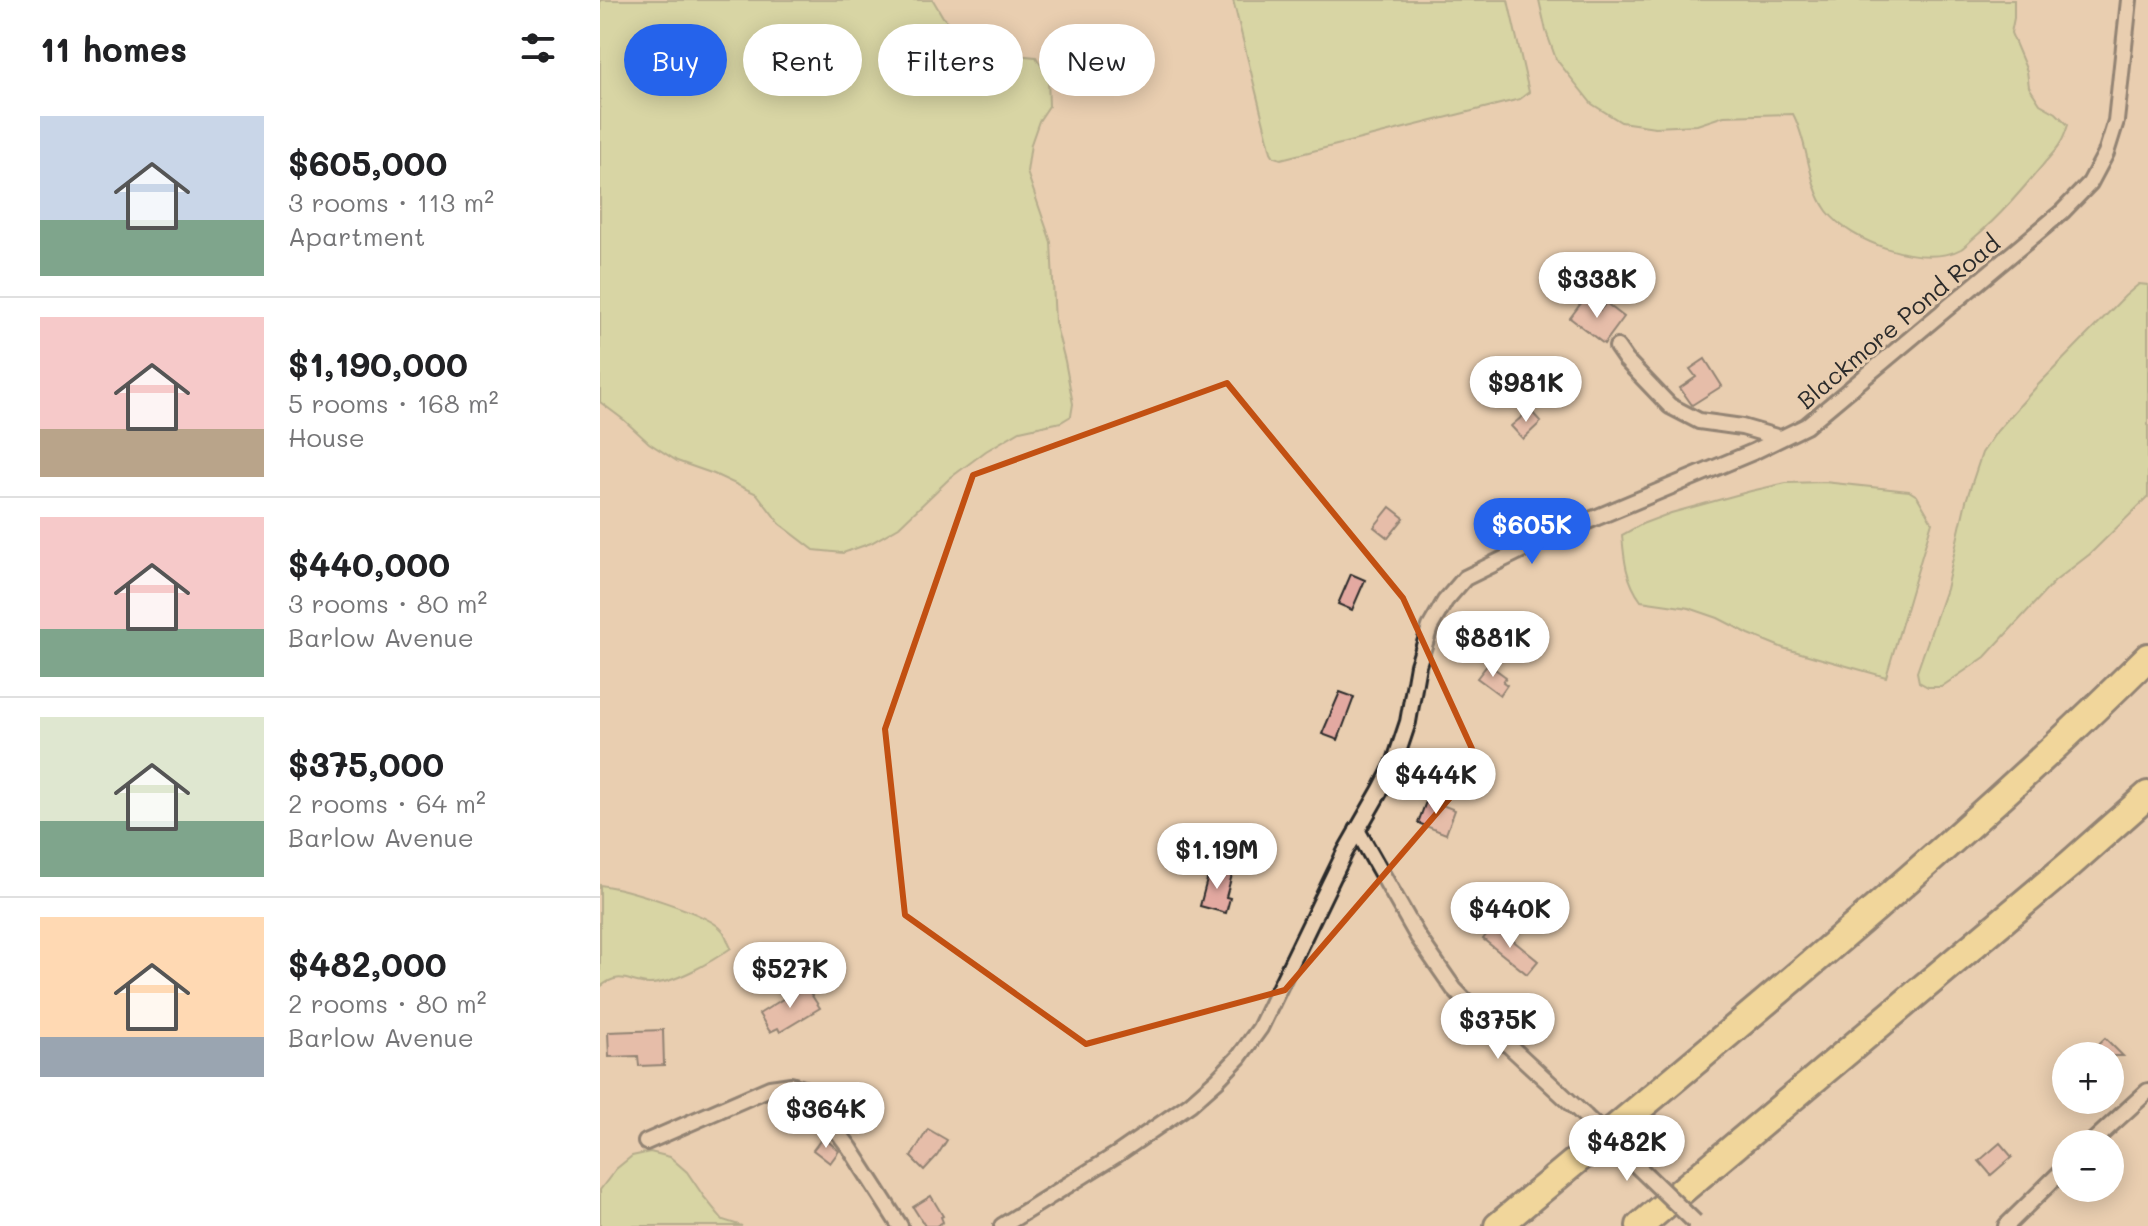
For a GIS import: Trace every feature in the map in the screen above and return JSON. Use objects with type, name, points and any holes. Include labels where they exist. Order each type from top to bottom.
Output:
[{"type":"highway","points":[[1498,1226],[1838,942],[2080,724],[2148,657]]},
{"type":"highway","points":[[1640,1226],[2148,795]]},
{"type":"street","name":"Blackmore Pond Road","points":[[1002,1226],[1116,1155],[1190,1104],[1239,1057],[1260,1028],[1345,852],[1394,764],[1408,722],[1418,665],[1430,627],[1445,601],[1465,578],[1540,541],[1739,458],[1806,426],[2062,212],[2090,183],[2106,153],[2116,121],[2129,0]]},
{"type":"street","points":[[1617,347],[1658,395],[1678,410],[1699,421],[1742,427],[1780,438]]},
{"type":"street","points":[[1357,830],[1418,937],[1454,989],[1697,1224]]},
{"type":"street","points":[[646,1142],[770,1088],[798,1086],[809,1094],[850,1148],[900,1226]]},
{"type":"street","points":[[2105,1130],[2148,1091]]},
{"type":"street","points":[[2006,1226],[2052,1181]]},
{"type":"highlighted area","points":[[1227,383],[1403,598],[1479,764],[1285,990],[1086,1044],[905,915],[885,729],[973,475]]},
{"type":"green space","points":[[600,0],[933,0],[951,24],[878,24],[878,96],[1023,96],[1023,56],[1036,57],[1039,62],[1039,96],[1049,96],[1049,106],[1039,121],[1031,144],[1027,172],[1051,242],[1055,322],[1073,404],[1071,416],[1061,422],[1020,431],[986,451],[950,478],[899,527],[871,543],[843,553],[814,550],[780,524],[757,494],[677,461],[649,443],[600,402]]},
{"type":"green space","points":[[1233,0],[1508,0],[1529,92],[1520,99],[1281,159],[1274,157]]},
{"type":"green space","points":[[1539,0],[2014,0],[2011,33],[2027,71],[2029,87],[2040,104],[2068,125],[2059,145],[2026,185],[1965,246],[1946,254],[1909,254],[1870,242],[1853,233],[1827,211],[1820,200],[1793,114],[1724,116],[1697,125],[1655,127],[1621,122],[1592,104],[1556,59]]},
{"type":"green space","points":[[2139,284],[2148,285],[2148,497],[2090,554],[2054,582],[1985,657],[1941,687],[1928,687],[1919,682],[1917,672],[1946,589],[1966,501],[1982,453],[1997,431],[2038,385]]},
{"type":"green space","points":[[1824,482],[1909,491],[1917,496],[1932,522],[1886,677],[1783,648],[1689,608],[1641,601],[1632,586],[1622,535],[1642,524],[1751,491],[1786,483]]},
{"type":"green space","points":[[600,885],[646,896],[702,917],[723,931],[731,948],[703,966],[670,980],[649,984],[619,978],[600,987]]},
{"type":"green space","points":[[650,1152],[670,1157],[687,1172],[723,1220],[742,1226],[600,1226],[600,1190],[616,1169],[632,1156]]},
{"type":"building","points":[[1585,298],[1600,310],[1606,303],[1624,317],[1604,344],[1570,318]]},
{"type":"building","points":[[1705,359],[1722,386],[1692,405],[1680,388],[1696,377],[1690,369]]},
{"type":"building","points":[[1530,410],[1541,422],[1523,439],[1511,426]]},
{"type":"building","points":[[1390,507],[1404,518],[1388,538],[1374,527]]},
{"type":"building","points":[[1351,574],[1365,580],[1352,610],[1338,604]]},
{"type":"building","points":[[1488,664],[1506,677],[1503,682],[1507,685],[1500,695],[1477,678]]},
{"type":"building","points":[[1340,692],[1354,697],[1338,740],[1322,734]]},
{"type":"building","points":[[1427,799],[1455,810],[1446,834],[1418,823]]},
{"type":"building","points":[[1216,867],[1233,871],[1226,897],[1230,898],[1226,913],[1200,906],[1208,876],[1213,878]]},
{"type":"building","points":[[1494,925],[1538,961],[1527,974],[1483,939]]},
{"type":"building","points":[[805,985],[820,1008],[780,1032],[778,1028],[770,1032],[759,1014]]},
{"type":"building","points":[[663,1030],[664,1065],[639,1066],[638,1056],[609,1057],[608,1032]]},
{"type":"building","points":[[928,1129],[947,1140],[924,1170],[911,1157]]},
{"type":"building","points":[[823,1137],[839,1151],[830,1163],[813,1150]]},
{"type":"building","points":[[2000,1143],[2012,1157],[1991,1175],[1979,1161]]},
{"type":"building","points":[[931,1196],[943,1216],[943,1222],[925,1226],[913,1207]]}]
